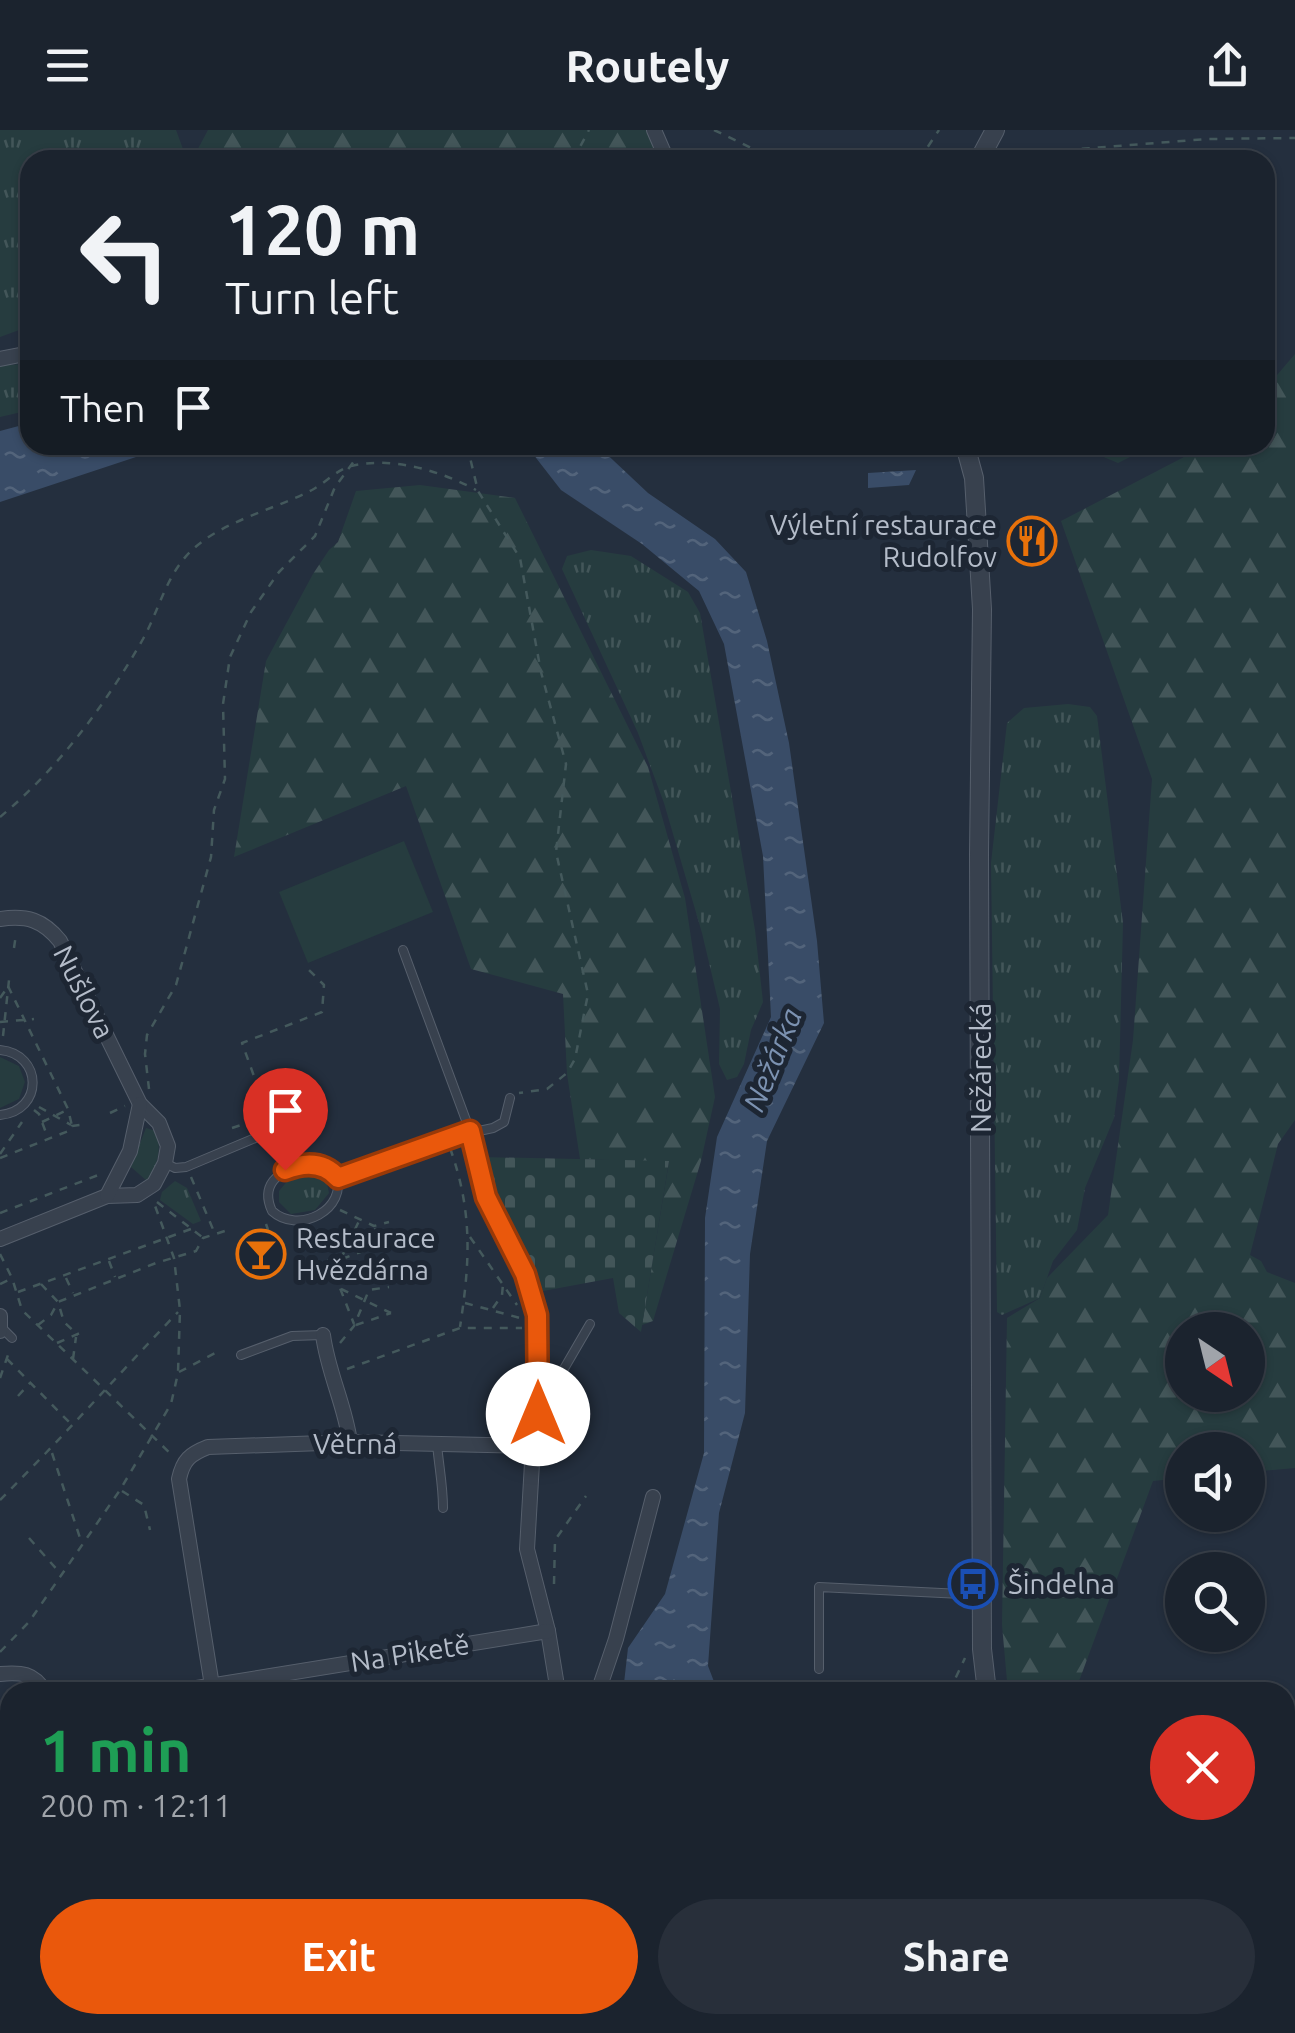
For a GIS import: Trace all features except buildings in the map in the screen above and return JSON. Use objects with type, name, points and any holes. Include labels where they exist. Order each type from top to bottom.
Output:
[{"type":"street","name":"Nežárecká","points":[[968,455],[974,478],[982,609],[978,854],[982,1648],[986,1682]]},
{"type":"street","name":"Nušlova","points":[[1,917],[34,919],[51,930],[60,942],[133,1105],[159,1124],[165,1136],[165,1164]]},
{"type":"street","points":[[107,1196],[130,1152],[133,1105]]},
{"type":"street","points":[[470,1131],[486,1197],[525,1274],[537,1315],[538,1414],[527,1549],[556,1682]]},
{"type":"street","points":[[0,1240],[107,1196],[130,1196],[147,1190],[165,1164]]},
{"type":"street","points":[[0,1316],[4,1332]]},
{"type":"street","points":[[323,1335],[331,1375],[346,1412],[350,1442]]},
{"type":"street","name":"Větrná","points":[[182,1464],[194,1452],[208,1447],[350,1442],[533,1446]]},
{"type":"street","points":[[182,1464],[179,1479],[211,1682]]},
{"type":"street","points":[[601,1682],[652,1497]]},
{"type":"street","name":"Na Piketě","points":[[247,1682],[548,1631]]},
{"type":"street","points":[[0,1674],[21,1673],[36,1682]]},
{"type":"lane","points":[[403,950],[470,1131]]},
{"type":"lane","points":[[0,1050],[24,1058],[34,1082],[25,1105],[0,1115]]},
{"type":"lane","points":[[165,1164],[175,1168],[186,1166],[303,1118],[289,1080]]},
{"type":"lane","points":[[338,1178],[446,1138],[493,1128],[504,1122],[510,1098]]},
{"type":"lane","points":[[300,1164],[326,1168],[338,1178],[331,1205],[313,1218],[288,1222],[272,1211],[268,1190],[273,1178],[300,1164]]},
{"type":"lane","points":[[538,1414],[590,1324]]},
{"type":"lane","points":[[241,1355],[292,1336],[323,1335]]},
{"type":"lane","points":[[437,1444],[443,1508]]},
{"type":"lane","points":[[820,1669],[819,1588],[982,1596]]},
{"type":"path","points":[[714,130],[755,150]]},
{"type":"path","points":[[1071,150],[1207,138],[1295,138]]},
{"type":"path","points":[[110,1112],[133,1105],[150,1084],[145,1054],[147,1035],[176,985],[208,876],[214,810],[225,779],[223,704],[230,658],[251,612],[279,572],[315,536],[334,486],[358,455]]},
{"type":"path","points":[[469,455],[478,491],[520,558],[542,672],[566,764],[556,852],[588,994],[567,1074],[547,1089],[510,1098]]},
{"type":"path","points":[[0,817],[34,788],[92,716],[142,641],[171,576],[192,550],[225,530],[315,488],[349,466],[398,464],[449,475],[478,491]]},
{"type":"path","points":[[14,948],[17,927]]},
{"type":"path","points":[[232,1128],[269,1116],[242,1042],[322,1012],[324,985],[309,970]]},
{"type":"path","points":[[4,1036],[2,1022],[9,980]]},
{"type":"path","points":[[0,998],[8,986]]},
{"type":"path","points":[[0,1156],[48,1140],[72,1126],[68,1109],[44,1068],[8,986]]},
{"type":"path","points":[[2,1022],[34,1019]]},
{"type":"path","points":[[44,1068],[54,1062]]},
{"type":"path","points":[[259,1090],[289,1080]]},
{"type":"path","points":[[48,1140],[36,1108],[72,1126],[86,1124]]},
{"type":"path","points":[[42,1122],[68,1109]]},
{"type":"path","points":[[0,1156],[24,1119]]},
{"type":"path","points":[[446,1138],[460,1176],[470,1236],[460,1328]]},
{"type":"path","points":[[186,1166],[215,1235]]},
{"type":"path","points":[[0,1213],[113,1167]]},
{"type":"path","points":[[0,1652],[29,1622],[120,1490],[170,1404],[178,1372],[180,1310],[174,1258],[153,1198],[204,1238]]},
{"type":"path","points":[[331,1205],[374,1226],[389,1222]]},
{"type":"path","points":[[264,1217],[272,1242]]},
{"type":"path","points":[[313,1218],[354,1326]]},
{"type":"path","points":[[334,1272],[359,1220]]},
{"type":"path","points":[[374,1226],[381,1244]]},
{"type":"path","points":[[17,1293],[191,1228]]},
{"type":"path","points":[[37,1326],[51,1315],[58,1302],[196,1251],[204,1238],[231,1229]]},
{"type":"path","points":[[342,1259],[403,1236]]},
{"type":"path","points":[[464,1302],[524,1320],[470,1236]]},
{"type":"path","points":[[0,1255],[22,1310],[182,1464]]},
{"type":"path","points":[[108,1260],[115,1279]]},
{"type":"path","points":[[65,1275],[74,1295]]},
{"type":"path","points":[[0,1284],[12,1278]]},
{"type":"path","points":[[40,1283],[58,1302],[64,1322],[78,1334]]},
{"type":"path","points":[[490,1309],[498,1304],[503,1283]]},
{"type":"path","points":[[354,1326],[369,1290],[388,1286]]},
{"type":"path","points":[[339,1288],[391,1313],[354,1326]]},
{"type":"path","points":[[0,1500],[180,1310]]},
{"type":"path","points":[[338,1373],[460,1328],[525,1328]]},
{"type":"path","points":[[56,1344],[78,1334]]},
{"type":"path","points":[[73,1360],[78,1334]]},
{"type":"path","points":[[178,1372],[216,1352]]},
{"type":"path","points":[[0,1378],[7,1360],[71,1424]]},
{"type":"path","points":[[18,1396],[30,1383]]},
{"type":"path","points":[[50,1450],[82,1542]]},
{"type":"path","points":[[120,1490],[144,1505],[150,1530]]},
{"type":"path","points":[[553,1591],[555,1540],[586,1496]]},
{"type":"path","points":[[29,1538],[62,1574]]},
{"type":"green space","points":[[0,130],[176,130],[183,150],[20,150],[20,330],[0,337]]},
{"type":"green space","points":[[208,130],[654,130],[663,150],[197,150]]},
{"type":"green space","points":[[1295,354],[1295,1120],[1278,1144],[1250,1255],[1261,1261],[1267,1272],[1295,1283],[1295,1468],[1265,1471],[1265,1432],[1165,1432],[1165,1480],[1153,1481],[1079,1682],[1007,1682],[1002,1625],[1007,1318],[1040,1298],[1047,1278],[1108,1215],[1133,1040],[1152,779],[1061,521],[1188,455],[1275,455],[1275,377]]},
{"type":"green space","points":[[20,364],[20,412],[0,417],[0,365]]},
{"type":"green space","points":[[1099,455],[1134,455],[1118,463]]},
{"type":"green space","points":[[420,485],[515,498],[648,767],[685,898],[715,1097],[701,1161],[653,1321],[642,1325],[669,1162],[580,1159],[567,1074],[563,994],[471,969],[406,786],[234,857],[266,661],[313,574],[338,542],[356,491]]},
{"type":"green space","points":[[591,550],[631,556],[688,592],[700,613],[755,930],[763,1002],[751,1030],[744,1064],[737,1077],[727,1080],[719,1064],[720,1009],[664,803],[638,733],[562,569],[567,556]]},
{"type":"green space","points":[[1068,704],[1090,707],[1097,716],[1123,923],[1119,1080],[1114,1118],[1085,1188],[1077,1230],[1053,1261],[1040,1298],[1002,1315],[997,1312],[991,863],[1007,723],[1024,708]]},
{"type":"green space","points":[[404,841],[433,912],[308,963],[279,892]]},
{"type":"green space","points":[[0,1057],[19,1066],[25,1082],[19,1099],[0,1108]]},
{"type":"green space","points":[[146,1128],[156,1131],[159,1144],[156,1163],[147,1181],[131,1167]]},
{"type":"green space","points":[[479,1157],[669,1161],[641,1332],[619,1313],[613,1278],[543,1291]]},
{"type":"green space","points":[[307,1172],[326,1180],[329,1193],[315,1210],[291,1214],[279,1202],[279,1191],[290,1178]]},
{"type":"green space","points":[[175,1181],[187,1188],[201,1221],[193,1224],[160,1200],[162,1192]]},
{"type":"water","points":[[20,426],[20,455],[140,455],[0,502],[0,431]]},
{"type":"water","name":"Nežárka","points":[[534,455],[608,455],[648,493],[715,539],[746,572],[767,641],[789,743],[817,941],[824,1023],[767,1141],[750,1254],[745,1413],[719,1513],[708,1666],[714,1682],[624,1682],[628,1648],[665,1594],[704,1453],[705,1218],[717,1137],[771,1017],[763,856],[724,644],[699,591],[642,544],[561,490]]},
{"type":"water","points":[[916,470],[909,485],[868,488],[868,473]]},
{"type":"place","name":"Výletní restaurace Rudolfov","points":[[1032,541]]},
{"type":"place","name":"Restaurace Hvězdárna","points":[[261,1254]]},
{"type":"place","name":"Šindelna","points":[[973,1584]]},
{"type":"route","points":[[285,1170],[312,1164],[326,1168],[338,1178],[470,1131],[486,1197],[525,1274],[537,1315],[538,1414]]}]
